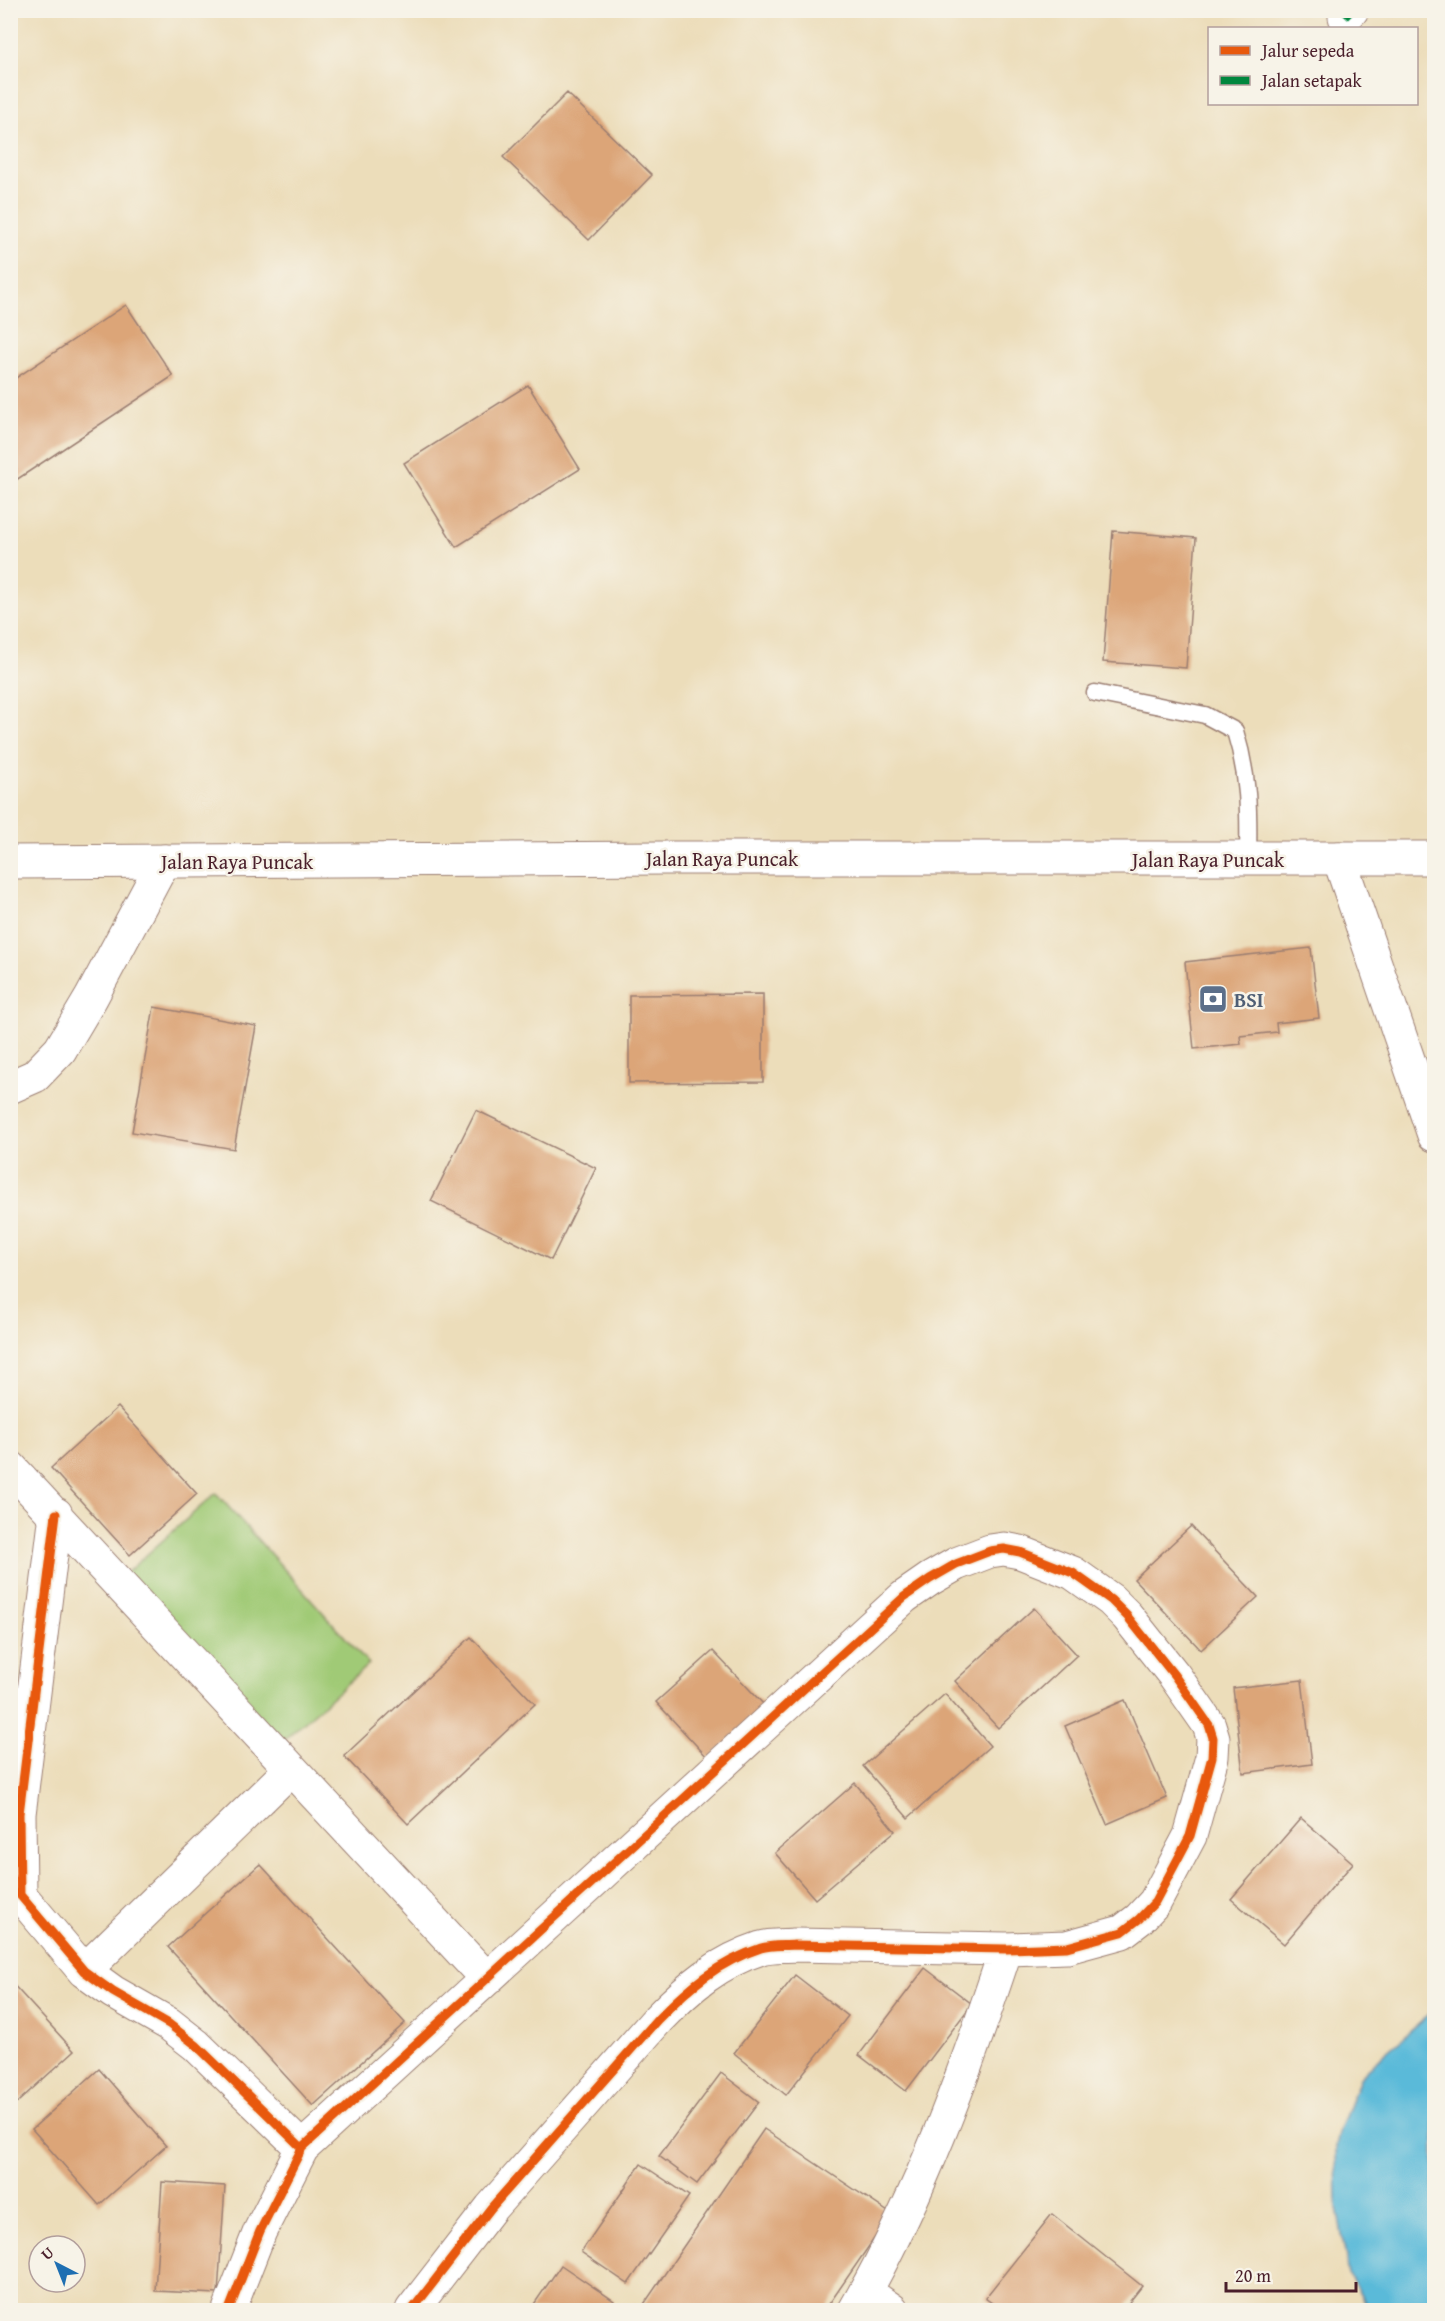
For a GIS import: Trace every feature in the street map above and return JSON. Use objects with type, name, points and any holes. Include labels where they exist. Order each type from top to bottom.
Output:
[{"type":"main road","name":"Jalan Raya Puncak","points":[[10,862],[653,858],[1434,858]]},
{"type":"main road","points":[[1339,858],[1434,1135]]},
{"type":"main road","points":[[10,1088],[35,1076],[60,1050],[91,998],[164,861]]},
{"type":"main road","points":[[10,1467],[487,1978]]},
{"type":"main road","points":[[56,1514],[19,1814],[15,1900],[84,1971],[113,1992],[170,2025],[196,2045],[302,2148]]},
{"type":"main road","points":[[241,2303],[260,2231],[302,2148],[904,1598],[930,1578],[956,1564],[990,1551],[1004,1549],[1020,1552],[1073,1573],[1110,1600],[1127,1616],[1174,1675],[1209,1725],[1213,1738],[1212,1757],[1190,1836],[1155,1902],[1139,1919],[1122,1932],[1067,1947],[1006,1949],[794,1945],[763,1948],[711,1971],[680,1996],[658,2019],[498,2200],[412,2310]]},
{"type":"main road","points":[[84,1971],[291,1769]]},
{"type":"main road","points":[[871,2304],[951,2105],[1006,1949]]},
{"type":"lane","points":[[1095,693],[1205,715],[1235,731],[1241,751],[1249,805],[1248,859]]},
{"type":"green space","points":[[216,1493],[369,1664],[278,1745],[125,1574]]},
{"type":"water","points":[[1434,2011],[1434,2310],[1370,2310],[1349,2275],[1337,2207],[1336,2146],[1360,2078]]},
{"type":"building","points":[[567,93],[652,175],[589,240],[503,157]]},
{"type":"building","points":[[126,305],[173,376],[10,484],[10,382]]},
{"type":"building","points":[[528,385],[580,469],[456,547],[404,463]]},
{"type":"building","points":[[1113,531],[1196,538],[1186,668],[1103,662]]},
{"type":"building","points":[[1311,948],[1319,1018],[1276,1023],[1277,1032],[1240,1036],[1241,1044],[1194,1049],[1185,962]]},
{"type":"building","points":[[763,994],[763,1082],[629,1083],[629,995]]},
{"type":"building","points":[[154,1007],[256,1026],[234,1149],[132,1132]]},
{"type":"building","points":[[476,1110],[596,1168],[551,1260],[431,1201]]},
{"type":"building","points":[[118,1407],[197,1494],[130,1555],[51,1468]]},
{"type":"building","points":[[1191,1526],[1258,1597],[1201,1650],[1134,1579]]},
{"type":"building","points":[[1034,1608],[1077,1655],[998,1728],[955,1681]]},
{"type":"building","points":[[471,1637],[535,1704],[408,1824],[344,1756]]},
{"type":"building","points":[[713,1651],[766,1707],[709,1759],[656,1702]]},
{"type":"building","points":[[1302,1680],[1312,1764],[1243,1773],[1233,1688]]},
{"type":"building","points":[[945,1694],[990,1746],[908,1818],[863,1766]]},
{"type":"building","points":[[1125,1700],[1167,1798],[1107,1824],[1065,1726]]},
{"type":"building","points":[[855,1783],[895,1831],[815,1899],[775,1853]]},
{"type":"building","points":[[1301,1818],[1353,1863],[1284,1944],[1231,1899]]},
{"type":"building","points":[[260,1864],[405,2023],[313,2106],[168,1947]]},
{"type":"building","points":[[925,1968],[972,2004],[906,2091],[859,2055]]},
{"type":"building","points":[[795,1975],[848,2016],[786,2095],[734,2053]]},
{"type":"building","points":[[10,1981],[74,2051],[10,2109]]},
{"type":"building","points":[[99,2069],[166,2146],[99,2205],[32,2129]]},
{"type":"building","points":[[721,2073],[759,2102],[697,2184],[659,2156]]},
{"type":"building","points":[[764,2129],[891,2214],[825,2310],[640,2310]]},
{"type":"building","points":[[641,2164],[689,2196],[628,2284],[581,2252]]},
{"type":"building","points":[[162,2182],[225,2186],[218,2294],[155,2291]]},
{"type":"building","points":[[1052,2214],[1142,2286],[1123,2310],[1002,2310],[985,2298]]},
{"type":"building","points":[[561,2265],[614,2301],[607,2310],[530,2310]]},
{"type":"marked path","points":[[1345,17],[1352,10]]},
{"type":"cycle path","points":[[56,1514],[19,1814],[20,1895],[84,1971],[113,1992],[169,2024],[196,2045],[302,2148]]},
{"type":"cycle path","points":[[229,2310],[260,2231],[302,2148],[904,1597],[956,1564],[990,1551],[1004,1549],[1020,1552],[1073,1573],[1111,1600],[1127,1616],[1174,1675],[1209,1725],[1213,1738],[1212,1757],[1190,1836],[1155,1902],[1139,1919],[1122,1932],[1067,1947],[1006,1949],[794,1945],[761,1948],[731,1960],[693,1986],[658,2019],[491,2208],[412,2310]]},
{"type":"place","name":"BSI","points":[[1213,999]]}]
